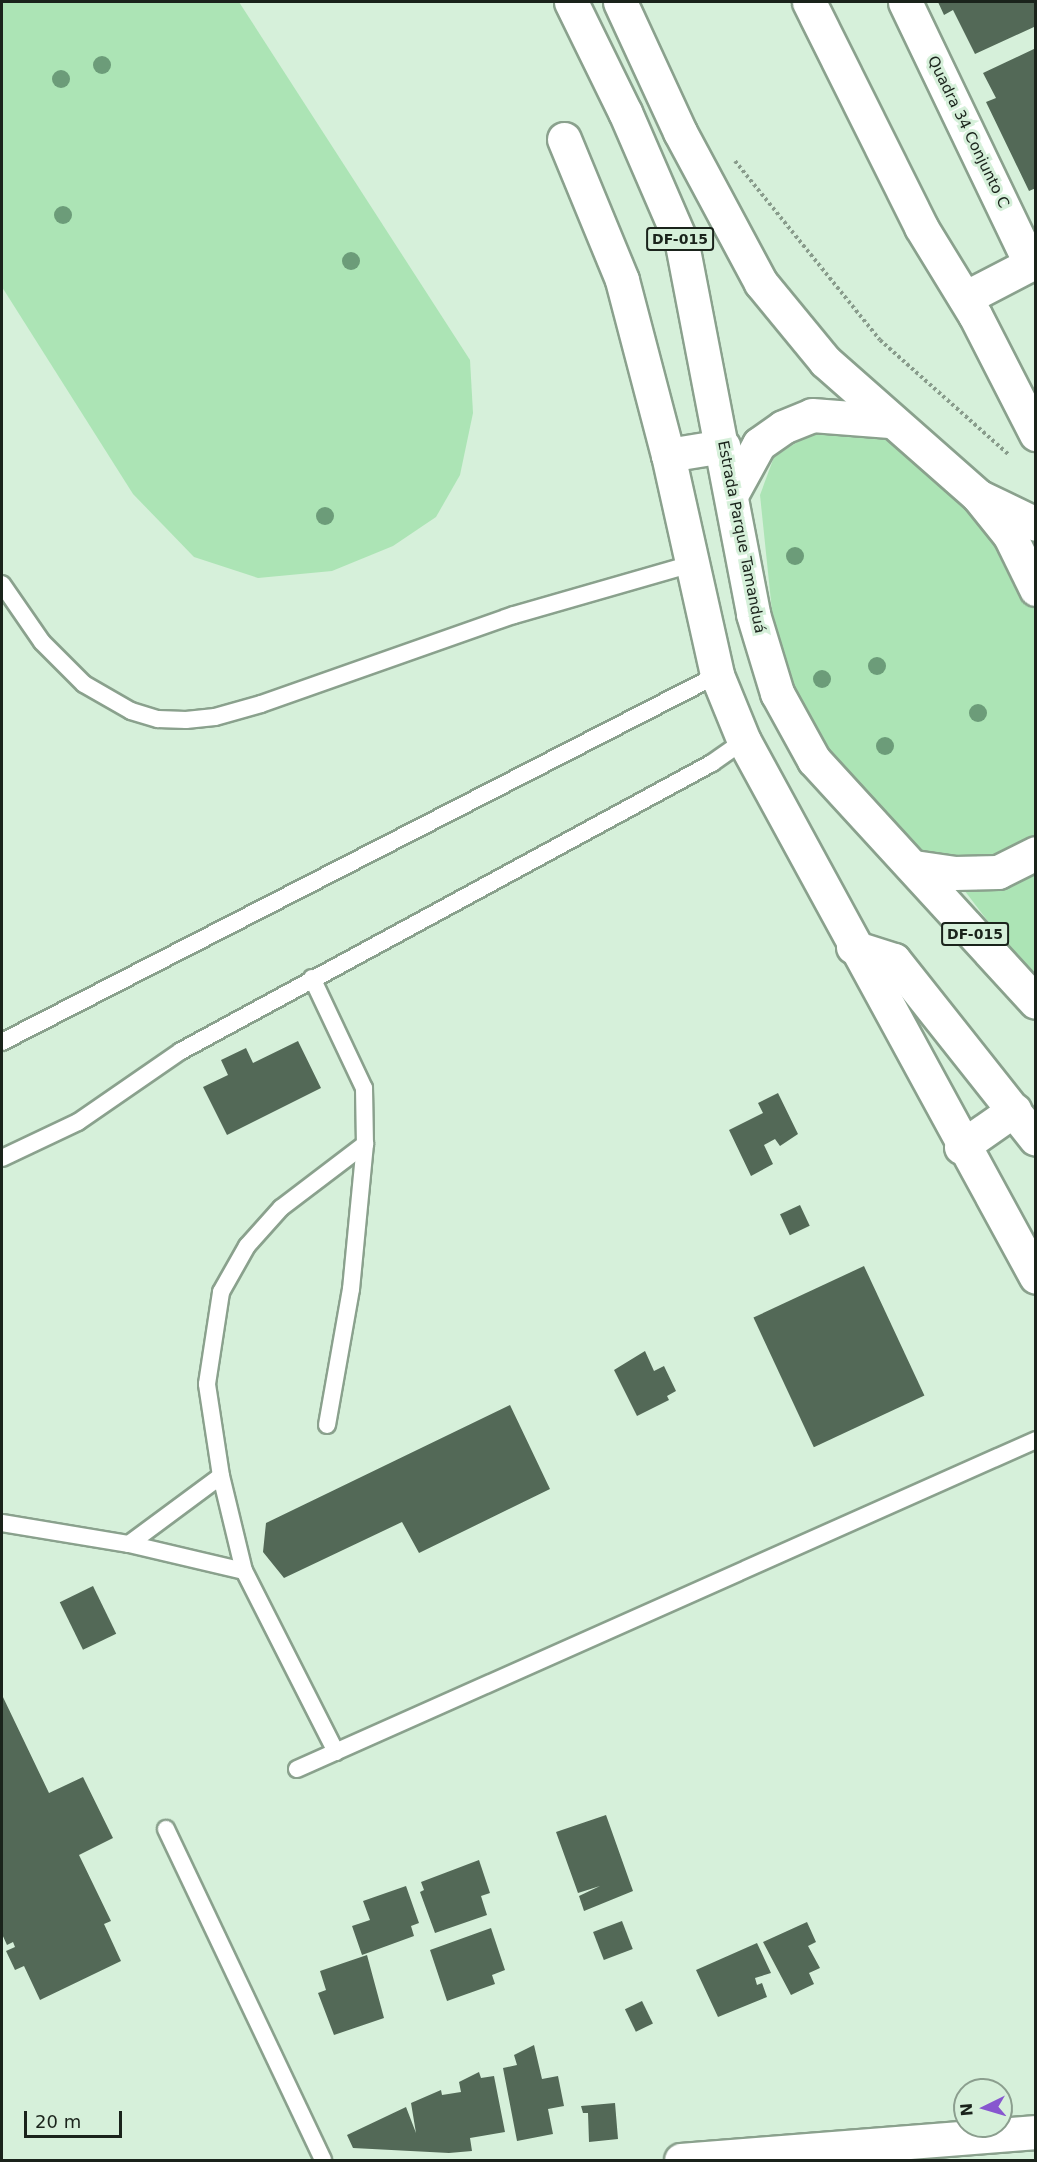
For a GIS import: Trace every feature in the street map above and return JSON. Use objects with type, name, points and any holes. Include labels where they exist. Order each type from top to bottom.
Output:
[{"type":"street","name":"Estrada Parque Tamanduá","points":[[571,2],[625,112],[682,244],[723,446],[753,614],[777,693],[814,760],[1035,1002]]},
{"type":"street","name":"DF-015","points":[[620,2],[653,74],[761,283],[825,361],[890,421],[978,496],[1010,536],[1035,589]]},
{"type":"street","points":[[636,2],[653,74]]},
{"type":"street","points":[[810,2],[921,227],[970,307],[1027,448]]},
{"type":"street","name":"Quadra 34 Conjunto C","points":[[905,2],[1033,262]]},
{"type":"street","points":[[564,139],[622,280],[668,455],[717,675],[744,741],[853,947],[1035,1277]]},
{"type":"street","points":[[970,307],[1033,262]]},
{"type":"street","points":[[732,495],[759,444],[783,427],[812,416],[890,421]]},
{"type":"street","points":[[668,455],[723,446]]},
{"type":"street","points":[[978,496],[1035,524]]},
{"type":"street","points":[[914,867],[954,873],[998,872],[1035,853]]},
{"type":"street","points":[[853,947],[894,960],[1035,1139]]},
{"type":"street","points":[[962,1147],[1014,1110]]},
{"type":"street","points":[[681,2160],[1035,2132]]},
{"type":"lane","points":[[2,584],[42,642],[84,684],[131,711],[158,719],[186,720],[215,717],[261,704],[514,615],[692,564]]},
{"type":"lane","points":[[2,1042],[717,675]]},
{"type":"lane","points":[[2,1158],[78,1122],[181,1051],[712,763],[744,741]]},
{"type":"lane","points":[[312,978],[364,1088],[365,1144],[351,1288],[327,1425]]},
{"type":"lane","points":[[336,1752],[243,1571],[220,1476],[207,1384],[221,1292],[247,1246],[281,1208],[365,1144]]},
{"type":"lane","points":[[297,1769],[1035,1440]]},
{"type":"lane","points":[[129,1544],[220,1476]]},
{"type":"lane","points":[[2,1523],[129,1544],[243,1571]]},
{"type":"lane","points":[[166,1828],[323,2160]]},
{"type":"path","points":[[734,159],[880,340],[1002,450],[1027,448]]},
{"type":"green space","points":[[2,2],[239,2],[470,360],[473,413],[460,475],[436,517],[393,546],[332,571],[258,578],[194,557],[133,494],[2,287]]},
{"type":"green space","points":[[821,427],[884,428],[972,500],[1035,610],[1036,836],[990,861],[917,853],[827,753],[793,687],[772,611],[760,495],[774,457]]},
{"type":"green space","points":[[1035,865],[1035,983],[958,882]]},
{"type":"building","points":[[938,2],[1036,2],[1036,31],[1034,27],[975,54],[953,10],[944,15]]},
{"type":"building","points":[[1036,48],[1036,188],[1029,191],[986,102],[996,98],[983,73]]},
{"type":"building","points":[[298,1041],[321,1088],[227,1135],[203,1087],[228,1075],[221,1060],[246,1048],[253,1063]]},
{"type":"building","points":[[778,1093],[798,1134],[780,1146],[775,1139],[764,1145],[773,1164],[751,1176],[729,1130],[763,1113],[758,1103]]},
{"type":"building","points":[[800,1205],[810,1226],[790,1235],[780,1214]]},
{"type":"building","points":[[864,1266],[924,1396],[814,1447],[753,1318]]},
{"type":"building","points":[[645,1351],[654,1371],[664,1366],[676,1391],[667,1396],[669,1400],[637,1416],[614,1370]]},
{"type":"building","points":[[510,1405],[550,1489],[419,1553],[402,1522],[284,1578],[263,1552],[266,1523]]},
{"type":"building","points":[[93,1586],[116,1634],[83,1650],[60,1602]]},
{"type":"building","points":[[2,1695],[49,1793],[83,1777],[113,1838],[79,1855],[111,1921],[104,1924],[121,1961],[40,2000],[24,1966],[15,1970],[6,1951],[15,1947],[13,1942],[7,1945],[2,1934]]},
{"type":"building","points":[[606,1815],[633,1891],[584,1911],[579,1896],[600,1886],[578,1893],[556,1832]]},
{"type":"building","points":[[479,1860],[490,1893],[481,1896],[487,1915],[435,1933],[420,1892],[424,1890],[421,1882]]},
{"type":"building","points":[[406,1886],[419,1923],[411,1926],[414,1936],[362,1955],[352,1926],[370,1920],[363,1901]]},
{"type":"building","points":[[622,1921],[633,1949],[604,1960],[593,1932]]},
{"type":"building","points":[[807,1922],[816,1942],[808,1946],[820,1968],[809,1973],[814,1984],[791,1995],[763,1942]]},
{"type":"building","points":[[491,1928],[505,1970],[492,1975],[495,1984],[447,2001],[430,1950]]},
{"type":"building","points":[[757,1943],[771,1973],[755,1978],[757,1985],[762,1983],[767,1997],[718,2017],[696,1970]]},
{"type":"building","points":[[367,1955],[384,2018],[334,2035],[318,1993],[326,1990],[320,1971]]},
{"type":"building","points":[[642,2001],[653,2023],[636,2032],[625,2009]]},
{"type":"building","points":[[534,2045],[542,2079],[558,2076],[564,2106],[548,2109],[553,2134],[517,2141],[503,2068],[517,2065],[514,2055]]},
{"type":"building","points":[[479,2072],[481,2078],[494,2076],[505,2132],[470,2138],[472,2151],[449,2153],[353,2148],[347,2135],[406,2107],[416,2133],[411,2103],[441,2090],[442,2095],[461,2092],[459,2082]]},
{"type":"building","points":[[615,2103],[618,2139],[589,2142],[588,2113],[583,2113],[581,2106]]}]
